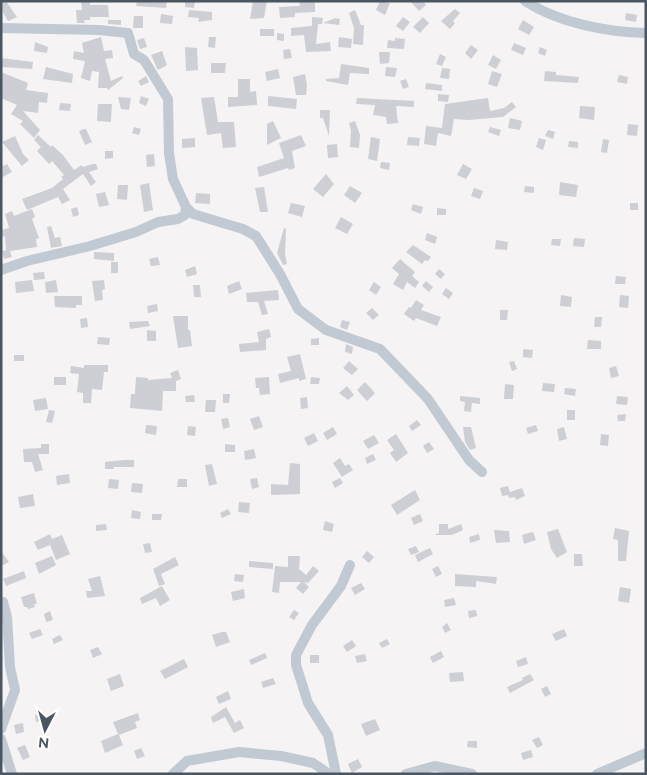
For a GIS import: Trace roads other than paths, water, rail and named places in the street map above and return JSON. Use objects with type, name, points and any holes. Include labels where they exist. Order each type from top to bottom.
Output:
[{"type":"street","points":[[525,1],[569,20],[599,28],[646,33]]},
{"type":"street","points":[[1,28],[99,30],[128,33],[134,54],[144,60],[168,99],[169,153],[173,179],[186,207],[193,214],[243,229],[256,236],[280,274],[298,309],[326,330],[380,349],[428,399],[469,460],[482,472]]},
{"type":"street","points":[[1,270],[27,261],[90,246],[136,232],[158,222],[178,219],[185,215],[186,207]]},
{"type":"street","points":[[336,774],[328,735],[308,703],[296,665],[296,655],[312,625],[340,586],[350,565]]},
{"type":"street","points":[[1,602],[3,602],[7,617],[10,667],[15,690],[1,729]]},
{"type":"street","points":[[1,739],[12,774]]},
{"type":"street","points":[[173,774],[187,761],[239,752],[281,756],[313,763],[329,774]]},
{"type":"street","points":[[596,774],[646,753]]},
{"type":"street","points":[[406,774],[435,766],[472,774]]}]
